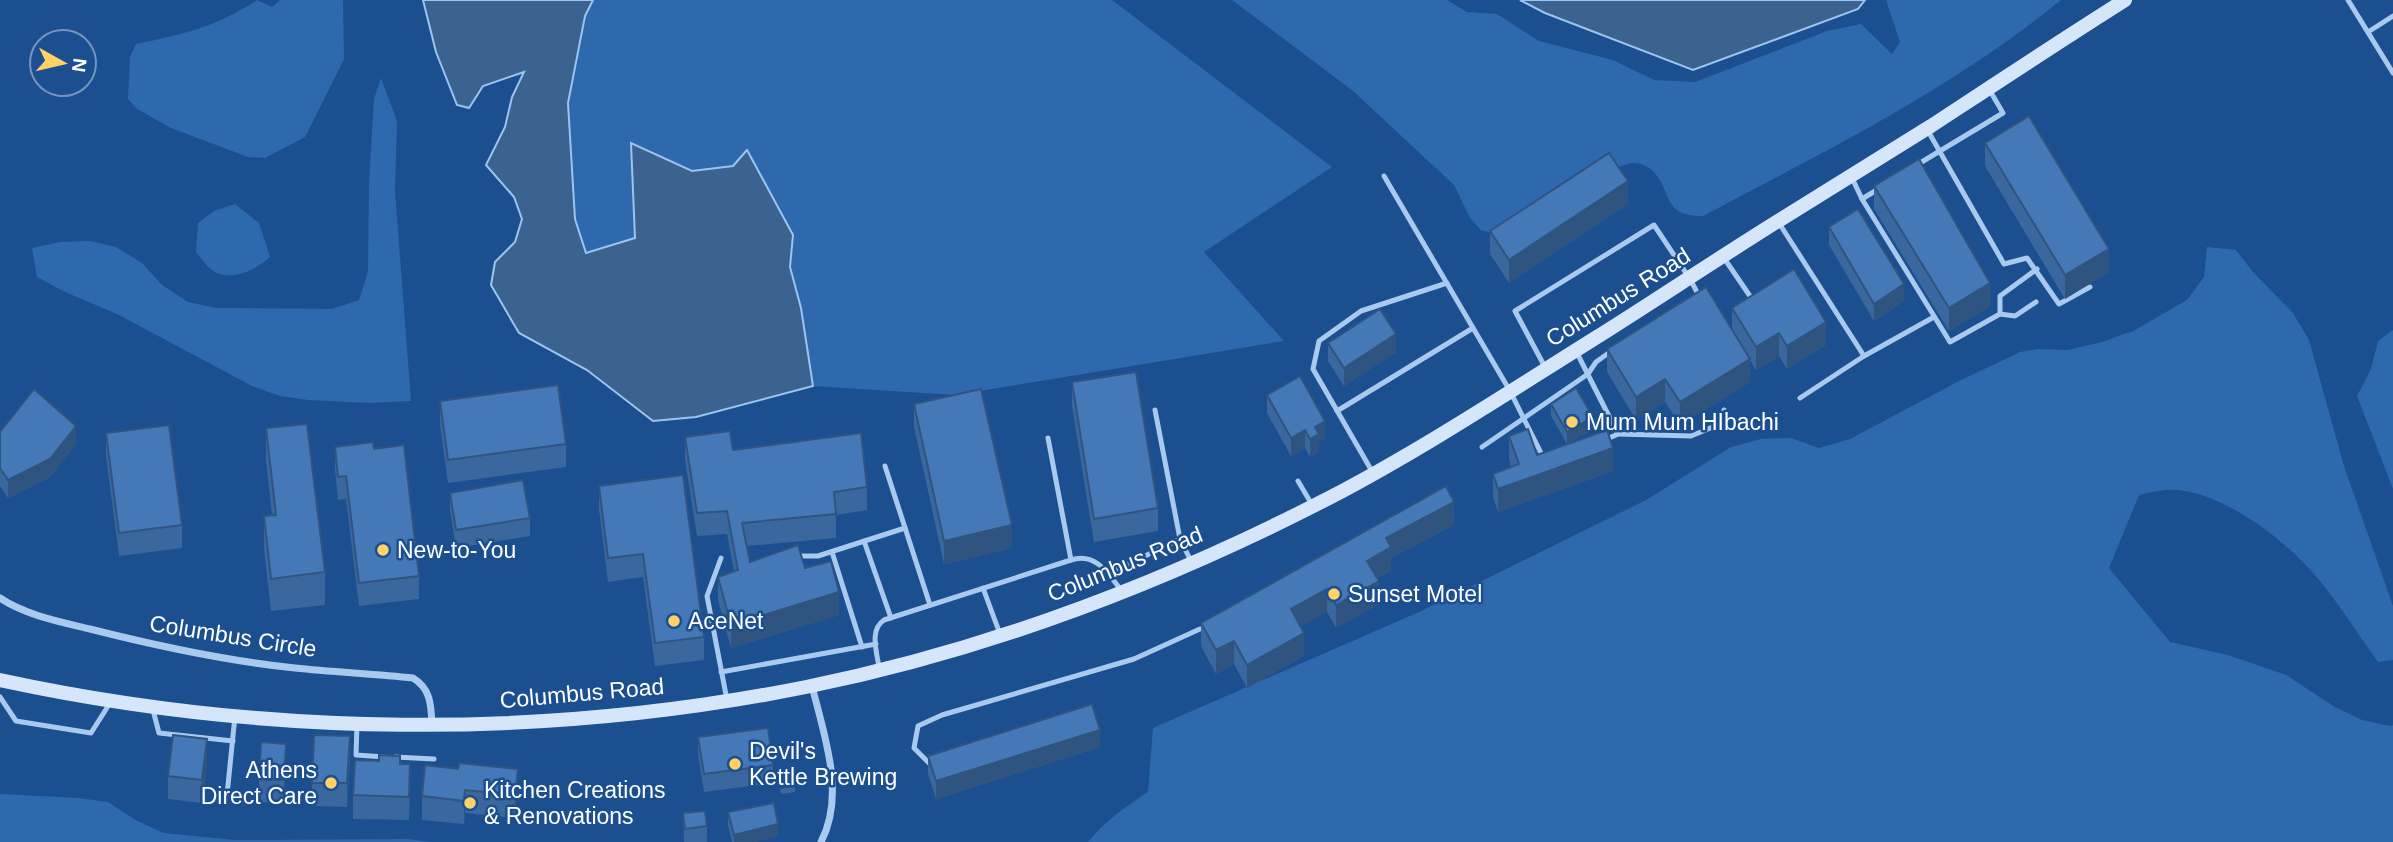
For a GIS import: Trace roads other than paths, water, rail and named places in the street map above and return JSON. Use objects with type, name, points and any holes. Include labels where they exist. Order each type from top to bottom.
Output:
[{"type":"main road","name":"Columbus Road","points":[[0,680],[152,706],[324,727],[357,723],[528,723],[620,715],[811,686],[1000,635],[1123,592],[1192,564],[1313,506],[1373,473],[1690,279],[2125,0]]},
{"type":"street","name":"Columbus Circle","points":[[0,598],[54,620],[216,656],[295,668],[413,678],[422,683],[430,698],[432,725]]},
{"type":"street","points":[[811,686],[832,776],[830,822],[821,842]]},
{"type":"lane","points":[[2348,0],[2393,73]]},
{"type":"lane","points":[[2368,32],[2393,16]]},
{"type":"lane","points":[[1906,172],[2003,113],[1989,88]]},
{"type":"lane","points":[[1926,129],[2004,264],[2027,258],[2059,304],[2090,287]]},
{"type":"lane","points":[[1851,175],[1862,199],[1950,342],[2000,314],[2015,316],[2036,302]]},
{"type":"lane","points":[[1384,176],[1510,391],[1547,465]]},
{"type":"lane","points":[[1862,199],[1884,185]]},
{"type":"lane","points":[[1777,221],[1864,356]]},
{"type":"lane","points":[[1545,369],[1516,311],[1654,225],[1698,294],[1686,302]]},
{"type":"lane","points":[[1724,257],[1758,308]]},
{"type":"lane","points":[[2000,314],[2000,296],[2037,269]]},
{"type":"lane","points":[[1373,473],[1313,369],[1319,341],[1361,311],[1447,284]]},
{"type":"lane","points":[[1800,398],[1864,356],[1934,317]]},
{"type":"lane","points":[[1337,411],[1473,328]]},
{"type":"lane","points":[[1482,447],[1588,374],[1596,362],[1618,347]]},
{"type":"lane","points":[[1576,350],[1618,434]]},
{"type":"lane","points":[[1155,410],[1180,539],[1192,564]]},
{"type":"lane","points":[[1595,444],[1618,434],[1691,436],[1720,424],[1724,410]]},
{"type":"lane","points":[[1048,438],[1070,559]]},
{"type":"lane","points":[[885,466],[930,605]]},
{"type":"lane","points":[[1298,481],[1313,506]]},
{"type":"lane","points":[[793,556],[818,556],[905,528]]},
{"type":"lane","points":[[1108,574],[1180,539]]},
{"type":"lane","points":[[864,541],[891,618]]},
{"type":"lane","points":[[832,552],[862,647]]},
{"type":"lane","points":[[722,558],[707,596],[727,700]]},
{"type":"lane","points":[[879,669],[875,631],[878,624],[1070,559],[1090,559],[1101,566],[1123,592]]},
{"type":"lane","points":[[983,588],[1000,635]]},
{"type":"lane","points":[[929,763],[914,748],[918,726],[942,715],[1134,659],[1200,629]]},
{"type":"lane","points":[[721,672],[876,644]]},
{"type":"lane","points":[[0,697],[16,721],[91,733],[112,700]]},
{"type":"lane","points":[[152,706],[159,733],[233,741]]},
{"type":"lane","points":[[227,796],[235,716]]},
{"type":"lane","points":[[357,723],[356,755],[434,759]]},
{"type":"place","name":"Mum Mum HIbachi","points":[[1572,422]]},
{"type":"place","name":"New-to-You","points":[[383,550]]},
{"type":"place","name":"Sunset Motel","points":[[1334,594]]},
{"type":"place","name":"AceNet","points":[[674,621]]},
{"type":"place","name":"Devil's Kettle Brewing","points":[[735,764]]},
{"type":"place","name":"Athens Direct Care","points":[[331,783]]},
{"type":"place","name":"Kitchen Creations & Renovations","points":[[470,803]]}]
